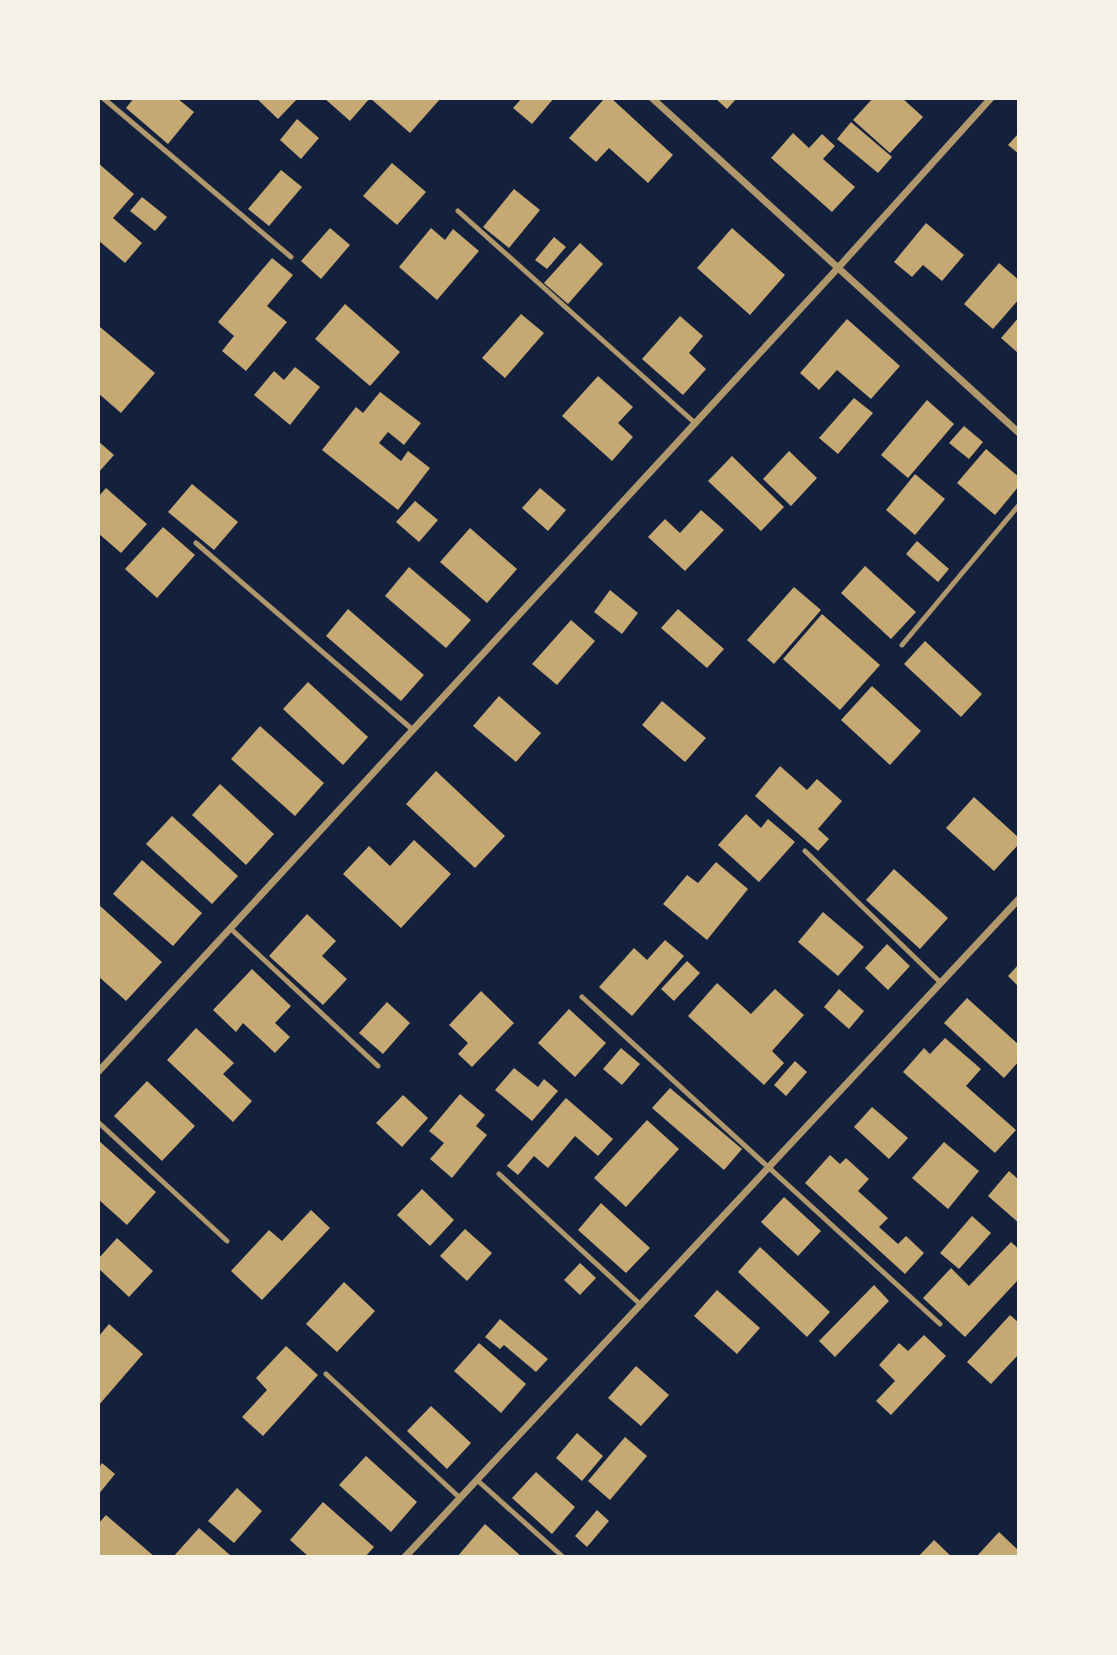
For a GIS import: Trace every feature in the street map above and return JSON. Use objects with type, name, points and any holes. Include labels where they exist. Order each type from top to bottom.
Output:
[{"type":"street","points":[[652,98],[1019,433]]},
{"type":"street","points":[[98,1073],[991,98]]},
{"type":"street","points":[[405,1557],[1019,899]]},
{"type":"lane","points":[[103,98],[291,257]]},
{"type":"lane","points":[[458,211],[695,423]]},
{"type":"lane","points":[[902,645],[1019,505]]},
{"type":"lane","points":[[197,543],[413,730]]},
{"type":"lane","points":[[805,851],[941,983]]},
{"type":"lane","points":[[230,929],[378,1066]]},
{"type":"lane","points":[[582,997],[940,1324]]},
{"type":"lane","points":[[98,1122],[227,1241]]},
{"type":"lane","points":[[499,1174],[641,1305]]},
{"type":"lane","points":[[326,1374],[460,1498]]},
{"type":"lane","points":[[477,1480],[563,1557]]},
{"type":"building","points":[[134,98],[177,98],[194,112],[168,144],[126,108]]},
{"type":"building","points":[[256,98],[298,98],[278,119]]},
{"type":"building","points":[[324,98],[370,98],[350,121]]},
{"type":"building","points":[[370,98],[441,98],[410,133]]},
{"type":"building","points":[[522,98],[554,98],[532,124],[513,108]]},
{"type":"building","points":[[605,98],[611,98],[673,155],[648,183],[609,148],[596,162],[569,138]]},
{"type":"building","points":[[715,98],[737,98],[727,109]]},
{"type":"building","points":[[873,98],[902,98],[923,117],[890,153],[853,120]]},
{"type":"building","points":[[297,119],[319,138],[301,159],[280,140]]},
{"type":"building","points":[[851,122],[892,157],[878,173],[837,139]]},
{"type":"building","points":[[793,133],[809,148],[822,134],[835,146],[823,159],[855,187],[832,212],[771,158]]},
{"type":"building","points":[[1019,133],[1019,154],[1008,145]]},
{"type":"building","points":[[98,163],[134,194],[113,218],[142,243],[125,263],[98,240]]},
{"type":"building","points":[[392,163],[426,192],[397,225],[363,196]]},
{"type":"building","points":[[281,170],[302,187],[269,226],[248,209]]},
{"type":"building","points":[[514,189],[540,210],[509,248],[483,227]]},
{"type":"building","points":[[142,197],[167,217],[155,231],[130,211]]},
{"type":"building","points":[[926,223],[964,255],[942,281],[923,265],[912,277],[894,262]]},
{"type":"building","points":[[330,228],[350,245],[321,279],[301,261]]},
{"type":"building","points":[[431,228],[445,240],[453,229],[479,251],[437,300],[399,267]]},
{"type":"building","points":[[732,228],[785,275],[750,315],[697,268]]},
{"type":"building","points":[[554,237],[566,247],[547,269],[535,260]]},
{"type":"building","points":[[580,243],[603,264],[568,304],[544,283]]},
{"type":"building","points":[[272,258],[293,275],[267,306],[287,322],[246,371],[222,351],[234,336],[218,322]]},
{"type":"building","points":[[999,263],[1019,280],[1019,299],[993,329],[964,304]]},
{"type":"building","points":[[345,304],[400,352],[370,386],[315,339]]},
{"type":"building","points":[[521,314],[544,333],[505,378],[482,358]]},
{"type":"building","points":[[680,316],[703,336],[689,353],[706,369],[683,395],[642,359]]},
{"type":"building","points":[[1019,317],[1019,354],[1001,338]]},
{"type":"building","points":[[847,319],[900,366],[871,399],[837,370],[819,390],[800,373]]},
{"type":"building","points":[[100,327],[155,373],[121,413],[98,393]]},
{"type":"building","points":[[295,367],[320,387],[290,425],[254,395],[274,371],[284,380]]},
{"type":"building","points":[[598,376],[633,407],[618,423],[633,437],[612,461],[562,416]]},
{"type":"building","points":[[380,392],[421,423],[404,445],[388,432],[379,443],[401,461],[408,451],[430,468],[398,510],[322,450],[356,407],[363,413]]},
{"type":"building","points":[[854,398],[873,413],[838,454],[819,438]]},
{"type":"building","points":[[927,400],[954,424],[908,478],[881,455]]},
{"type":"building","points":[[964,426],[983,442],[969,459],[949,443]]},
{"type":"building","points":[[98,441],[114,455],[98,473]]},
{"type":"building","points":[[986,449],[1019,477],[1019,486],[995,515],[957,483]]},
{"type":"building","points":[[789,451],[817,478],[791,506],[763,479]]},
{"type":"building","points":[[732,456],[784,507],[761,531],[708,481]]},
{"type":"building","points":[[915,474],[945,499],[915,535],[886,510]]},
{"type":"building","points":[[192,484],[238,522],[214,550],[168,512]]},
{"type":"building","points":[[106,488],[147,524],[121,553],[98,533],[98,497]]},
{"type":"building","points":[[540,488],[566,510],[548,531],[522,508]]},
{"type":"building","points":[[415,501],[438,520],[419,542],[396,522]]},
{"type":"building","points":[[701,510],[724,530],[685,571],[648,537],[665,519],[680,533]]},
{"type":"building","points":[[163,527],[195,555],[157,598],[125,569]]},
{"type":"building","points":[[470,528],[517,569],[487,603],[440,562]]},
{"type":"building","points":[[917,541],[949,569],[938,582],[906,554]]},
{"type":"building","points":[[865,566],[916,612],[891,639],[841,593]]},
{"type":"building","points":[[409,567],[471,620],[446,648],[385,596]]},
{"type":"building","points":[[794,587],[821,610],[774,664],[747,640]]},
{"type":"building","points":[[610,590],[638,613],[622,634],[594,612]]},
{"type":"building","points":[[348,609],[424,675],[401,701],[326,636]]},
{"type":"building","points":[[678,609],[724,649],[707,668],[661,628]]},
{"type":"building","points":[[822,614],[880,665],[840,710],[783,659]]},
{"type":"building","points":[[571,620],[595,641],[557,685],[532,664]]},
{"type":"building","points":[[925,641],[982,694],[961,717],[904,664]]},
{"type":"building","points":[[308,682],[368,737],[343,765],[283,709]]},
{"type":"building","points":[[872,686],[921,731],[890,765],[841,720]]},
{"type":"building","points":[[499,696],[541,733],[516,762],[473,726]]},
{"type":"building","points":[[662,701],[706,738],[685,762],[642,725]]},
{"type":"building","points":[[260,726],[324,783],[295,816],[231,759]]},
{"type":"building","points":[[780,766],[807,790],[817,779],[842,801],[818,829],[829,839],[818,851],[755,796]]},
{"type":"building","points":[[436,771],[505,836],[475,868],[406,804]]},
{"type":"building","points":[[220,784],[274,834],[246,865],[192,815]]},
{"type":"building","points":[[974,797],[1019,838],[1019,844],[994,871],[946,828]]},
{"type":"building","points":[[746,814],[761,828],[768,819],[795,842],[759,882],[718,845]]},
{"type":"building","points":[[172,816],[238,876],[212,904],[146,844]]},
{"type":"building","points":[[414,840],[451,874],[401,928],[343,874],[369,846],[390,866]]},
{"type":"building","points":[[142,860],[202,913],[173,946],[113,894]]},
{"type":"building","points":[[716,862],[748,889],[707,940],[663,904],[687,875],[698,883]]},
{"type":"building","points":[[894,869],[948,918],[920,949],[866,900]]},
{"type":"building","points":[[98,904],[162,962],[126,1001],[98,976]]},
{"type":"building","points":[[823,912],[864,947],[838,976],[798,942]]},
{"type":"building","points":[[307,914],[336,941],[322,956],[347,979],[323,1005],[269,956]]},
{"type":"building","points":[[665,940],[684,956],[632,1016],[599,987],[634,948],[647,960]]},
{"type":"building","points":[[887,944],[910,966],[888,990],[865,968]]},
{"type":"building","points":[[687,961],[700,973],[674,1001],[661,989]]},
{"type":"building","points":[[1019,964],[1019,987],[1008,976]]},
{"type":"building","points":[[252,969],[291,1006],[275,1023],[290,1037],[275,1053],[243,1023],[236,1032],[213,1010]]},
{"type":"building","points":[[717,983],[751,1014],[775,989],[804,1015],[772,1051],[784,1063],[764,1085],[688,1016]]},
{"type":"building","points":[[839,989],[864,1011],[849,1029],[824,1007]]},
{"type":"building","points":[[481,991],[514,1023],[472,1067],[458,1054],[468,1043],[449,1025]]},
{"type":"building","points":[[967,998],[1019,1045],[1019,1061],[1004,1078],[944,1023]]},
{"type":"building","points":[[387,1002],[410,1023],[383,1054],[359,1033]]},
{"type":"building","points":[[569,1009],[606,1043],[575,1077],[538,1043]]},
{"type":"building","points":[[196,1028],[234,1063],[223,1074],[252,1101],[233,1122],[167,1060]]},
{"type":"building","points":[[945,1038],[981,1069],[966,1086],[1016,1130],[995,1153],[903,1072],[924,1048],[930,1054]]},
{"type":"building","points":[[621,1048],[640,1064],[622,1085],[603,1069]]},
{"type":"building","points":[[795,1061],[807,1072],[786,1096],[774,1085]]},
{"type":"building","points":[[514,1068],[538,1087],[544,1079],[558,1091],[532,1121],[495,1090]]},
{"type":"building","points":[[147,1081],[195,1126],[162,1161],[114,1116]]},
{"type":"building","points":[[670,1088],[742,1149],[724,1170],[652,1108]]},
{"type":"building","points":[[460,1094],[485,1115],[476,1126],[487,1135],[452,1178],[430,1159],[444,1143],[429,1131]]},
{"type":"building","points":[[403,1095],[428,1118],[402,1147],[376,1123]]},
{"type":"building","points":[[566,1098],[613,1139],[598,1156],[575,1136],[548,1168],[534,1156],[518,1175],[507,1166]]},
{"type":"building","points":[[872,1107],[908,1138],[889,1159],[854,1127]]},
{"type":"building","points":[[647,1120],[679,1149],[626,1207],[594,1178]]},
{"type":"building","points":[[98,1140],[156,1192],[127,1225],[98,1199]]},
{"type":"building","points":[[944,1142],[979,1171],[948,1209],[912,1178]]},
{"type":"building","points":[[830,1155],[840,1164],[846,1158],[869,1179],[858,1191],[888,1218],[879,1227],[898,1244],[906,1236],[924,1253],[905,1274],[805,1183]]},
{"type":"building","points":[[1009,1171],[1019,1180],[1019,1223],[988,1196]]},
{"type":"building","points":[[422,1189],[454,1220],[430,1246],[397,1215]]},
{"type":"building","points":[[784,1197],[821,1231],[798,1256],[761,1222]]},
{"type":"building","points":[[601,1203],[650,1248],[626,1273],[578,1230]]},
{"type":"building","points":[[311,1210],[330,1228],[262,1300],[231,1271],[269,1230],[282,1241]]},
{"type":"building","points":[[972,1216],[991,1233],[959,1269],[940,1253]]},
{"type":"building","points":[[465,1229],[492,1253],[467,1281],[440,1256]]},
{"type":"building","points":[[117,1238],[153,1271],[129,1297],[98,1268],[98,1259]]},
{"type":"building","points":[[1011,1242],[1019,1249],[1019,1279],[965,1337],[923,1298],[951,1268],[969,1286]]},
{"type":"building","points":[[760,1247],[830,1312],[807,1337],[738,1272]]},
{"type":"building","points":[[580,1263],[596,1278],[580,1295],[564,1280]]},
{"type":"building","points":[[344,1282],[375,1311],[337,1352],[306,1324]]},
{"type":"building","points":[[874,1285],[889,1301],[835,1357],[819,1341]]},
{"type":"building","points":[[717,1290],[760,1328],[737,1354],[694,1316]]},
{"type":"building","points":[[1010,1315],[1019,1323],[1019,1354],[991,1384],[967,1362]]},
{"type":"building","points":[[500,1319],[548,1359],[536,1372],[504,1345],[500,1349],[485,1337]]},
{"type":"building","points":[[109,1324],[143,1354],[98,1406],[98,1337]]},
{"type":"building","points":[[924,1335],[946,1356],[891,1415],[876,1401],[895,1381],[879,1365],[899,1343],[908,1351]]},
{"type":"building","points":[[479,1343],[526,1384],[501,1413],[454,1371]]},
{"type":"building","points":[[286,1346],[318,1375],[263,1436],[242,1417],[267,1390],[256,1378]]},
{"type":"building","points":[[636,1366],[669,1395],[641,1426],[608,1398]]},
{"type":"building","points":[[431,1406],[471,1443],[447,1469],[407,1431]]},
{"type":"building","points":[[577,1433],[603,1456],[582,1481],[556,1458]]},
{"type":"building","points":[[625,1437],[647,1456],[610,1500],[588,1481]]},
{"type":"building","points":[[366,1456],[417,1502],[391,1532],[339,1485]]},
{"type":"building","points":[[102,1463],[115,1474],[98,1495],[98,1469]]},
{"type":"building","points":[[536,1472],[575,1507],[552,1534],[512,1498]]},
{"type":"building","points":[[237,1488],[262,1511],[234,1543],[208,1521]]},
{"type":"building","points":[[323,1502],[374,1547],[365,1557],[309,1557],[290,1540]]},
{"type":"building","points":[[597,1510],[609,1521],[587,1547],[575,1536]]},
{"type":"building","points":[[106,1515],[155,1557],[98,1557],[98,1524]]},
{"type":"building","points":[[485,1524],[522,1557],[457,1557]]},
{"type":"building","points":[[199,1528],[230,1555],[173,1557]]},
{"type":"building","points":[[999,1532],[1019,1551],[1019,1557],[976,1557]]},
{"type":"building","points":[[934,1540],[952,1557],[918,1557]]}]
